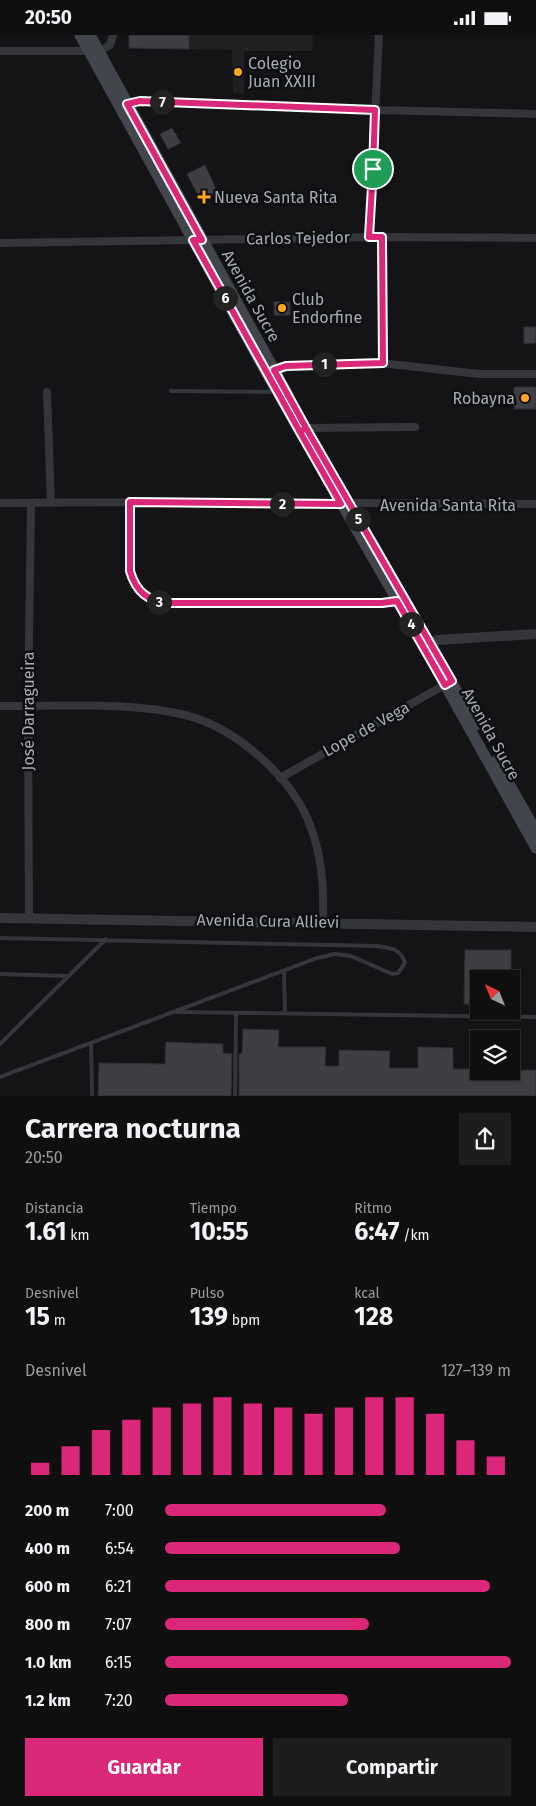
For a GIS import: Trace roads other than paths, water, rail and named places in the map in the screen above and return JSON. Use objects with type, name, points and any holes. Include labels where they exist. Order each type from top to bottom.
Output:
[{"type":"main road","name":"Avenida Sucre","points":[[80,35],[94,51],[127,104],[198,240]]},
{"type":"main road","name":"Avenida Sucre","points":[[90,35],[94,51],[270,372],[426,643],[536,848]]},
{"type":"main road","name":"Avenida Sucre","points":[[270,372],[277,392],[303,430]]},
{"type":"main road","name":"Avenida Sucre","points":[[345,504],[397,601],[426,643]]},
{"type":"main road","name":"Avenida Sucre","points":[[448,683],[536,831]]},
{"type":"street","points":[[0,51],[94,51],[110,45],[113,35]]},
{"type":"street","points":[[369,237],[379,35]]},
{"type":"street","points":[[127,104],[140,101],[375,110],[536,113]]},
{"type":"street","name":"Carlos Tejedor","points":[[0,243],[369,237],[536,238]]},
{"type":"street","points":[[382,237],[383,363]]},
{"type":"street","points":[[270,372],[286,366],[383,363],[479,374],[536,374]]},
{"type":"street","points":[[47,392],[51,503]]},
{"type":"street","points":[[303,430],[415,427]]},
{"type":"street","points":[[130,502],[130,571],[138,590],[151,600],[168,603],[382,603],[397,601]]},
{"type":"street","name":"Avenida Santa Rita","points":[[0,503],[536,504]]},
{"type":"street","name":"José Darragueira","points":[[29,918],[28,707],[31,504]]},
{"type":"street","points":[[426,643],[536,634]]},
{"type":"street","name":"Lope de Vega","points":[[280,778],[448,683]]},
{"type":"street","points":[[0,706],[120,707],[186,715],[223,730],[253,752],[280,778],[304,812],[315,840],[322,876],[323,922]]},
{"type":"street","name":"Avenida Cura Allievi","points":[[0,918],[536,927]]},
{"type":"lane","points":[[171,391],[277,392]]},
{"type":"lane","points":[[0,938],[378,946],[398,950],[403,956],[405,963],[398,973],[392,974],[351,956],[335,954],[316,958],[0,1077]]},
{"type":"lane","points":[[0,1044],[106,939]]},
{"type":"lane","points":[[284,970],[285,1013]]},
{"type":"lane","points":[[0,974],[69,976]]},
{"type":"lane","points":[[173,1012],[536,1017]]},
{"type":"lane","points":[[235,1096],[236,1013]]},
{"type":"lane","points":[[91,1043],[92,1096]]},
{"type":"place","name":"Colegio Juan XXIII","points":[[238,72]]},
{"type":"place","name":"Nueva Santa Rita","points":[[204,197]]},
{"type":"place","name":"Club Endorfine","points":[[282,308]]},
{"type":"place","name":"Robayna","points":[[525,398]]}]
